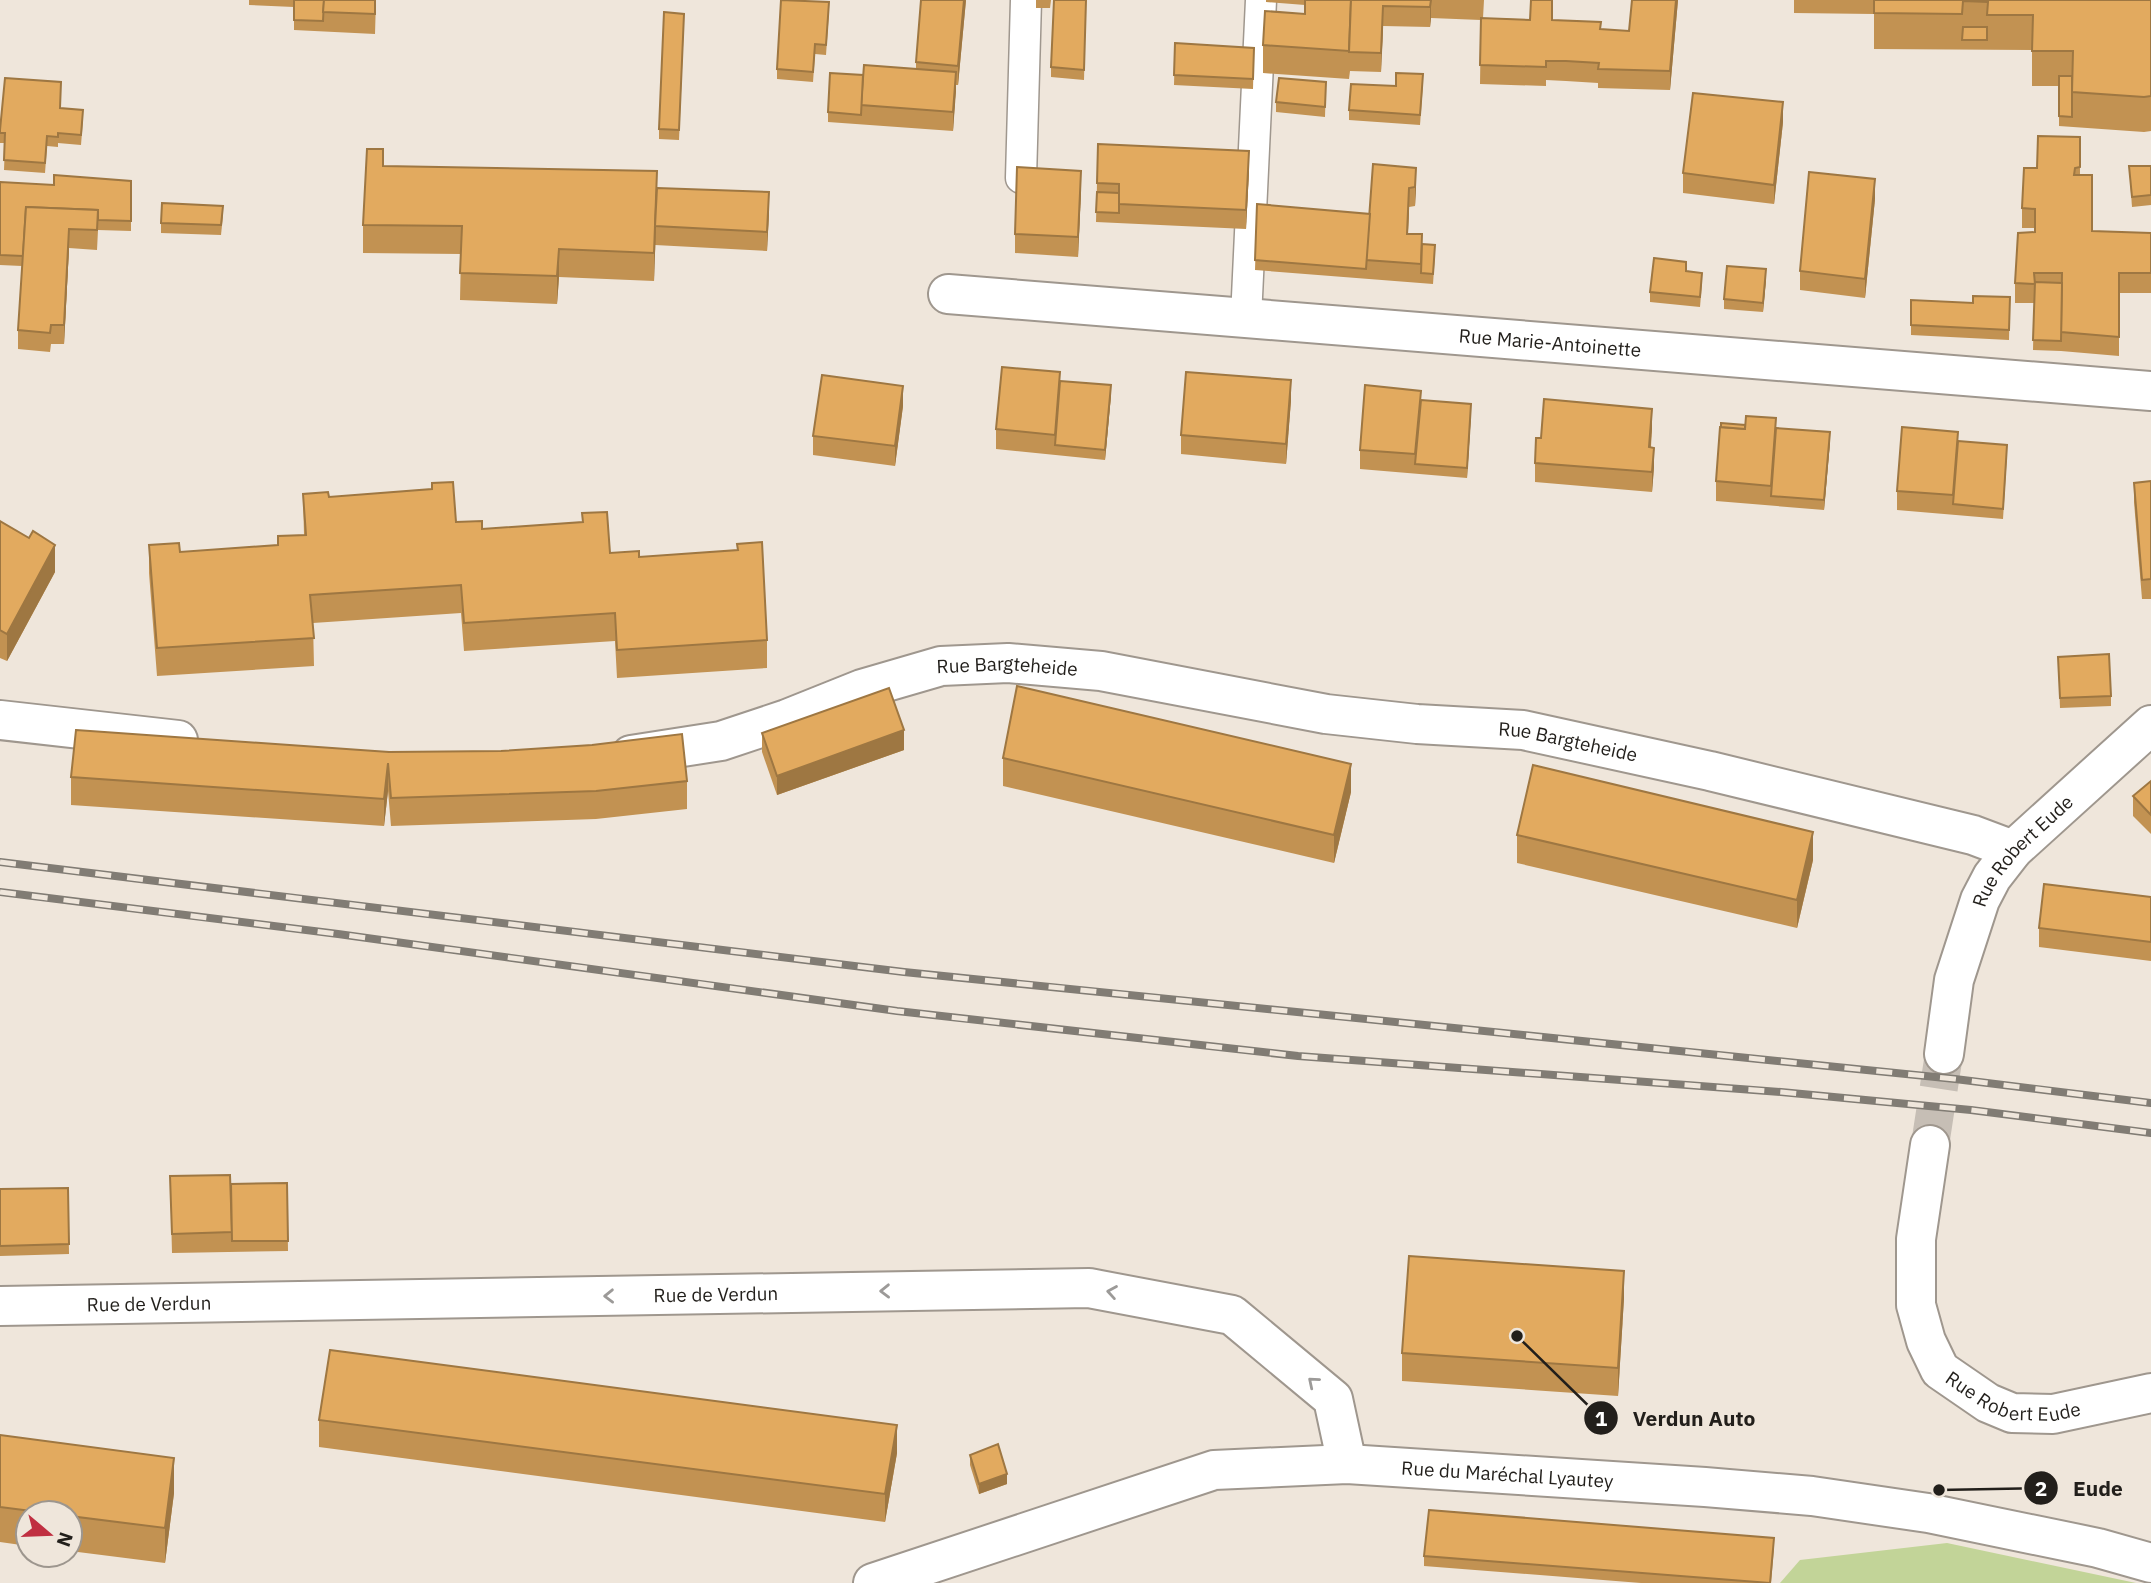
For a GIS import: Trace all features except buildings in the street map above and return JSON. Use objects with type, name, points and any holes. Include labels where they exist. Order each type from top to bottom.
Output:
[{"type":"street","name":"Rue Marie-Antoinette","points":[[948,295],[2151,391]]},
{"type":"street","name":"Rue Bargteheide","points":[[597,759],[721,741],[787,719],[862,689],[941,666],[1008,663],[1101,671],[1326,714],[1417,724],[1522,730],[1710,771],[1961,832],[2013,850]]},
{"type":"street","points":[[0,720],[212,744]]},
{"type":"street","name":"Rue Robert Eude","points":[[1944,1054],[1954,980],[1980,900],[1992,877],[2013,850],[2151,725]]},
{"type":"street","name":"Rue Robert Eude","points":[[1930,1144],[1916,1239],[1916,1305],[1926,1341],[1940,1370],[1978,1396],[2012,1413],[2053,1414],[2151,1393]]},
{"type":"street","name":"Rue de Verdun","points":[[0,1306],[1088,1288],[1233,1315],[1333,1399],[1347,1464]]},
{"type":"street","name":"Rue du Maréchal Lyautey","points":[[873,1583],[1214,1470],[1347,1464],[1812,1496],[1928,1513],[2098,1548],[2151,1563]]},
{"type":"lane","points":[[1021,178],[1026,0]]},
{"type":"lane","points":[[1246,318],[1261,0]]},
{"type":"green space","points":[[1947,1543],[2136,1583],[1780,1583],[1800,1560]]},
{"type":"tunnel","points":[[1930,1145],[1944,1054]]},
{"type":"railway","points":[[0,862],[904,972],[1955,1079],[2151,1103]]},
{"type":"railway","points":[[0,892],[338,934],[897,1011],[1298,1056],[1781,1092],[1971,1110],[2151,1133]]},
{"type":"place","name":"Verdun Auto","points":[[1517,1336]]},
{"type":"place","name":"Eude","points":[[1939,1490]]}]
